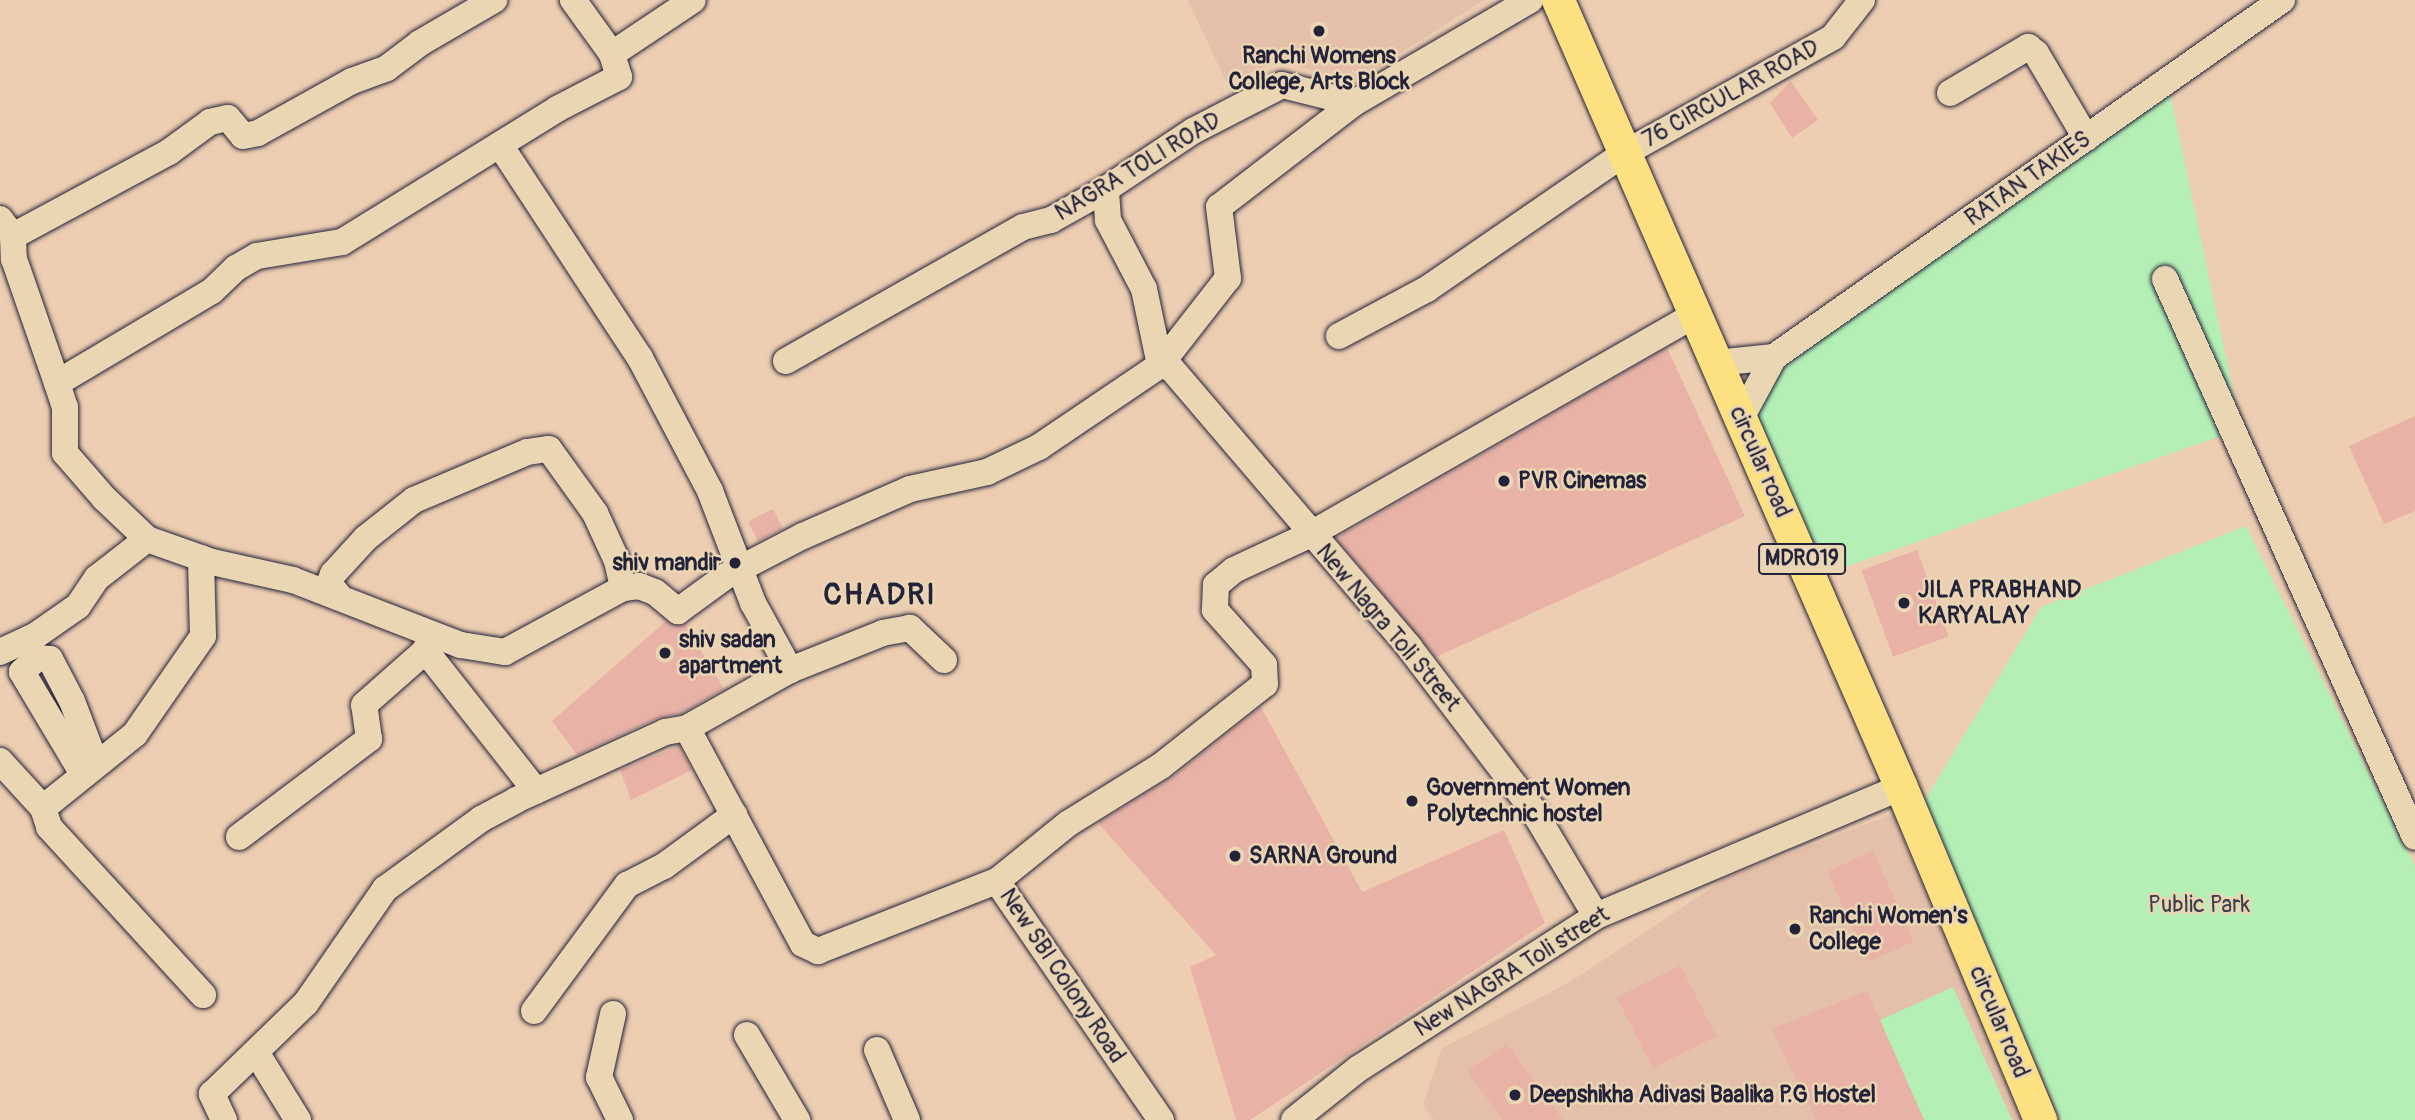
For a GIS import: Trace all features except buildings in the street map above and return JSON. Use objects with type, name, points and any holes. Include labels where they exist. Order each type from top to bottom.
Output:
[{"type":"main road","name":"circular road","points":[[1558,0],[1901,787],[2040,1120]]},
{"type":"street","points":[[494,0],[420,43],[387,68],[352,81],[258,132],[243,136],[228,118],[210,122],[169,152],[6,227],[14,259],[65,407],[65,453],[147,539],[201,558],[340,597],[433,644],[505,652],[623,589],[639,586],[655,592],[678,611],[740,568],[910,489],[988,472],[1039,447],[1166,366],[1228,278],[1219,207],[1354,103],[1530,0]]},
{"type":"street","points":[[57,383],[212,291],[236,268],[257,256],[342,242],[500,145],[619,77],[612,54],[573,0]]},
{"type":"street","points":[[612,54],[694,0]]},
{"type":"street","name":"76 CIRCULAR ROAD","points":[[1339,336],[1427,289],[1625,153],[1833,37],[1862,0]]},
{"type":"street","name":"RATAN TAKIES","points":[[1741,418],[1774,357],[2282,0]]},
{"type":"street","points":[[1950,93],[2028,47],[2036,53],[2086,138]]},
{"type":"street","name":"NAGRA TOLI ROAD","points":[[786,360],[1023,227],[1051,220],[1106,189],[1193,131],[1282,85],[1354,103]]},
{"type":"street","points":[[500,145],[640,358],[710,491],[740,568],[790,670]]},
{"type":"street","points":[[1106,189],[1108,220],[1144,289],[1166,366],[1309,535]]},
{"type":"street","points":[[2165,279],[2415,837]]},
{"type":"street","name":"New Nagra Toli Street","points":[[1596,916],[1533,810],[1465,719],[1409,646],[1309,535],[1694,315]]},
{"type":"street","name":"RATAN TAKIES","points":[[1716,363],[1774,357]]},
{"type":"street","points":[[340,597],[329,584],[333,574],[366,538],[414,500],[527,452],[549,449],[595,513],[617,561],[623,589]]},
{"type":"street","name":"New SBI Colony Road","points":[[1161,1120],[997,880],[1069,823],[1161,766],[1250,701],[1265,684],[1264,665],[1215,610],[1216,586],[1234,570],[1309,535]]},
{"type":"street","points":[[0,652],[36,636],[78,606],[97,578],[147,539]]},
{"type":"street","points":[[43,808],[135,734],[203,636],[201,558]]},
{"type":"street","points":[[224,1120],[212,1094],[256,1052],[336,964],[385,889],[481,819],[665,732],[687,728],[790,670],[883,634],[909,628],[944,660]]},
{"type":"street","points":[[433,644],[536,791]]},
{"type":"street","points":[[239,837],[369,739],[364,705],[433,644]]},
{"type":"street","points":[[687,728],[803,944],[818,951],[997,880]]},
{"type":"street","points":[[0,761],[43,808],[49,827],[203,995]]},
{"type":"street","name":"New NAGRA Toli street","points":[[1294,1120],[1358,1069],[1596,916],[1901,787]]},
{"type":"street","points":[[534,1011],[627,886],[664,866],[734,815]]},
{"type":"street","points":[[613,1014],[599,1077],[620,1120]]},
{"type":"street","points":[[747,1035],[797,1120]]},
{"type":"street","points":[[877,1050],[906,1120]]},
{"type":"street","points":[[256,1052],[298,1120]]},
{"type":"shaded area","name":"Ranchi Womens College, Arts Block","points":[[1188,0],[1484,0],[1355,82],[1277,61],[1227,84]]},
{"type":"shaded area","name":"Ranchi Women's College","points":[[1893,814],[2021,1120],[1434,1120],[1423,1105],[1442,1048],[1570,982],[1728,877]]},
{"type":"green space","points":[[2169,88],[2241,429],[1822,575],[1746,420],[1775,369]]},
{"type":"green space","name":"Public Park","points":[[2246,526],[2415,866],[2415,1120],[2061,1120],[1924,802],[2041,607]]},
{"type":"green space","points":[[1953,987],[2012,1120],[1924,1120],[1880,1020]]},
{"type":"place","name":"Ranchi Womens College, Arts Block","points":[[1319,31]]},
{"type":"place","name":"PVR Cinemas","points":[[1504,481]]},
{"type":"place","name":"shiv mandir","points":[[735,563]]},
{"type":"place","name":"JILA PRABHAND KARYALAY","points":[[1904,603]]},
{"type":"place","name":"shiv sadan apartment","points":[[665,653]]},
{"type":"place","name":"Government Women Polytechnic hostel","points":[[1412,801]]},
{"type":"place","name":"SARNA Ground","points":[[1235,856]]},
{"type":"place","name":"Ranchi Women's College","points":[[1795,929]]},
{"type":"place","name":"Deepshikha Adivasi Baalika P.G Hostel","points":[[1515,1095]]},
{"type":"district","name":"CHADRI","points":[[880,595]]}]
